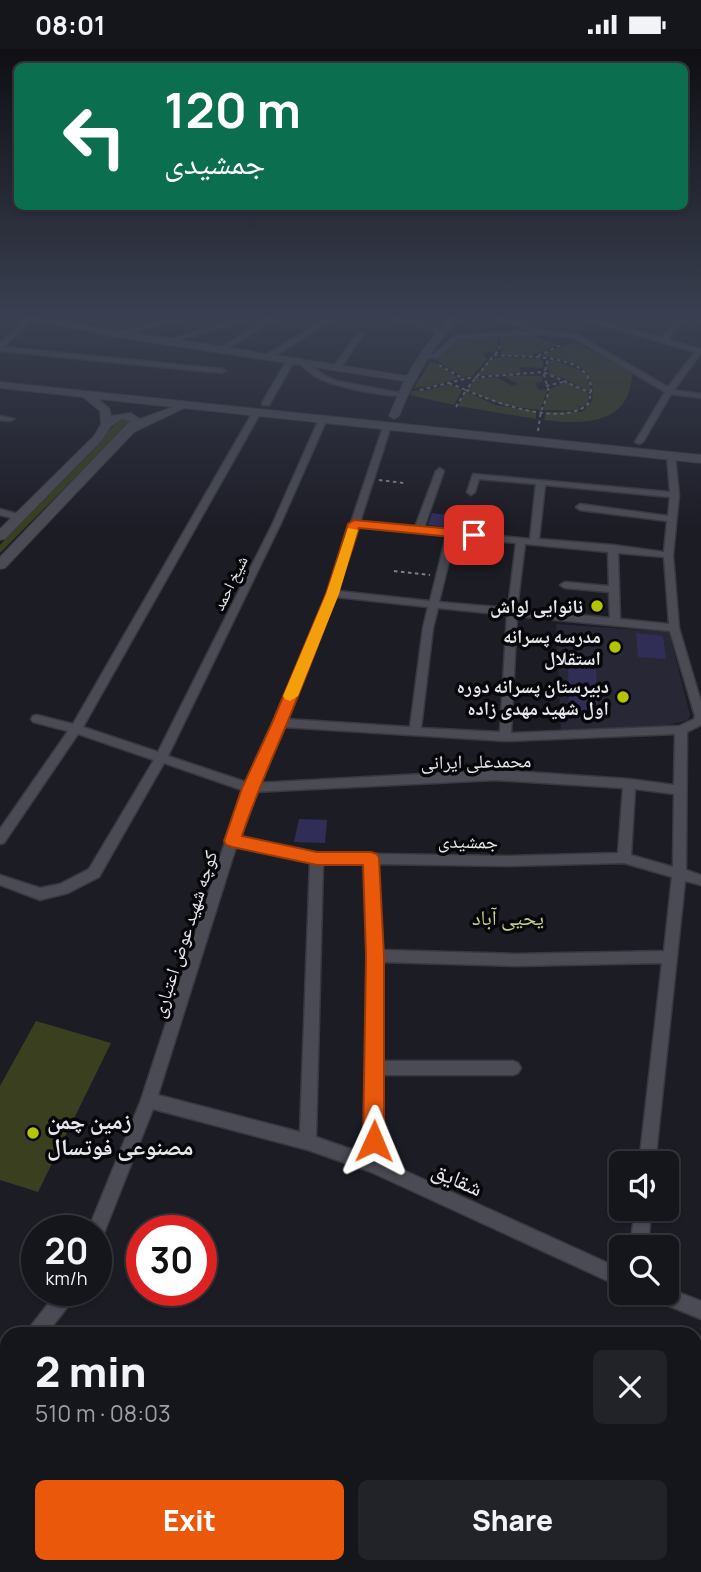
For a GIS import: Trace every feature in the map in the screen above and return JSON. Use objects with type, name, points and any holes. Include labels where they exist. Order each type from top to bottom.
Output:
[{"type":"main road","points":[[20,387],[188,405],[261,408],[323,419],[538,431],[701,449]]},
{"type":"main road","points":[[85,387],[701,459]]},
{"type":"main road","points":[[85,394],[101,404],[107,415],[107,424]]},
{"type":"main road","points":[[130,430],[158,415],[188,405]]},
{"type":"main road","points":[[0,536],[98,438],[107,424],[120,416],[131,416],[136,421],[0,565]]},
{"type":"street","points":[[3,834],[76,729],[274,387]]},
{"type":"street","points":[[357,387],[402,394]]},
{"type":"street","points":[[390,421],[405,387]]},
{"type":"street","points":[[662,387],[669,391],[701,396]]},
{"type":"street","points":[[639,442],[672,387]]},
{"type":"street","points":[[0,418],[10,419]]},
{"type":"street","name":"شیخ احمد","points":[[0,880],[40,894],[63,889],[94,873],[161,758],[277,523],[323,419]]},
{"type":"street","name":"کوچه شهید عوض اعتباری","points":[[103,1215],[149,1100],[249,788],[332,594],[390,421]]},
{"type":"street","points":[[279,723],[505,737],[681,730],[698,722],[700,715],[674,628],[668,555],[675,495],[671,456]]},
{"type":"street","points":[[419,530],[440,471]]},
{"type":"street","points":[[471,492],[476,476],[675,495]]},
{"type":"street","points":[[534,540],[541,482]]},
{"type":"street","points":[[580,507],[673,519]]},
{"type":"street","points":[[0,512],[19,517]]},
{"type":"street","points":[[354,524],[668,555]]},
{"type":"street","points":[[415,731],[433,603],[451,533]]},
{"type":"street","points":[[505,737],[512,613],[521,540]]},
{"type":"street","points":[[613,548],[615,622]]},
{"type":"street","points":[[565,585],[613,589]]},
{"type":"street","points":[[332,594],[674,628]]},
{"type":"street","points":[[37,719],[76,729],[249,788]]},
{"type":"street","points":[[649,1151],[679,873],[681,730]]},
{"type":"street","name":"محمدعلی ایرانی","points":[[249,788],[496,775],[680,790]]},
{"type":"street","points":[[624,858],[629,784]]},
{"type":"street","name":"جمشیدی","points":[[232,841],[317,858],[508,861],[624,858],[701,880]]},
{"type":"street","points":[[308,1142],[317,858]]},
{"type":"street","points":[[371,858],[375,956],[373,1165]]},
{"type":"street","points":[[375,956],[516,960],[668,957]]},
{"type":"street","points":[[375,1068],[513,1067]]},
{"type":"street","name":"شقایق","points":[[149,1100],[308,1142],[373,1165],[609,1273]]},
{"type":"street","points":[[679,1301],[701,1310]]},
{"type":"street","points":[[41,1327],[57,1306]]},
{"type":"path","points":[[413,390],[428,387]]},
{"type":"path","points":[[458,387],[501,405],[541,411],[581,411],[587,406],[591,387]]},
{"type":"path","points":[[456,407],[467,387]]},
{"type":"path","points":[[538,431],[541,411],[549,392],[547,387]]},
{"type":"path","points":[[579,387],[591,393]]},
{"type":"path","points":[[369,479],[404,482]]},
{"type":"path","points":[[394,571],[440,577]]},
{"type":"shaded area","name":"دبیرستان پسرانه دوره اول شهید مهدی زاده","points":[[556,624],[669,632],[690,715],[688,720],[665,726],[561,731]]},
{"type":"green space","points":[[456,387],[462,390],[454,405],[410,395],[412,391]]},
{"type":"green space","points":[[469,387],[548,389],[540,410],[502,405],[467,390]]},
{"type":"green space","points":[[577,387],[589,393],[588,402],[583,408],[576,405],[581,409],[576,411],[542,410],[550,389]]},
{"type":"green space","points":[[630,387],[623,403],[602,418],[574,422],[544,420],[546,412],[582,412],[592,401],[592,388]]},
{"type":"green space","points":[[466,391],[495,405],[536,411],[536,419],[458,406]]},
{"type":"green space","points":[[120,419],[131,421],[0,553],[0,545]]},
{"type":"green space","name":"زمین چمن مصنوعی فوتسال","points":[[36,1021],[111,1043],[38,1192],[0,1180],[0,1086]]},
{"type":"building","points":[[432,513],[455,516],[452,528],[428,525]]},
{"type":"building","points":[[636,633],[663,636],[666,659],[638,657]]},
{"type":"building","points":[[568,667],[596,670],[599,721],[569,718]]},
{"type":"building","points":[[299,819],[327,820],[325,843],[294,842]]},
{"type":"slow traffic","points":[[290,696],[332,594],[352,530]]},
{"type":"place","name":"نانوایی لواش","points":[[597,606]]},
{"type":"place","name":"مدرسه پسرانه استقلال","points":[[615,647]]},
{"type":"place","name":"دبیرستان پسرانه دوره اول شهید مهدی زاده","points":[[623,697]]},
{"type":"place","name":"زمین چمن مصنوعی فوتسال","points":[[33,1133]]},
{"type":"district","name":"یحیی آباد","points":[[508,917]]},
{"type":"route","points":[[374,1141],[375,956],[371,858],[317,858],[232,841],[249,788],[332,594],[354,524],[474,535]]}]
